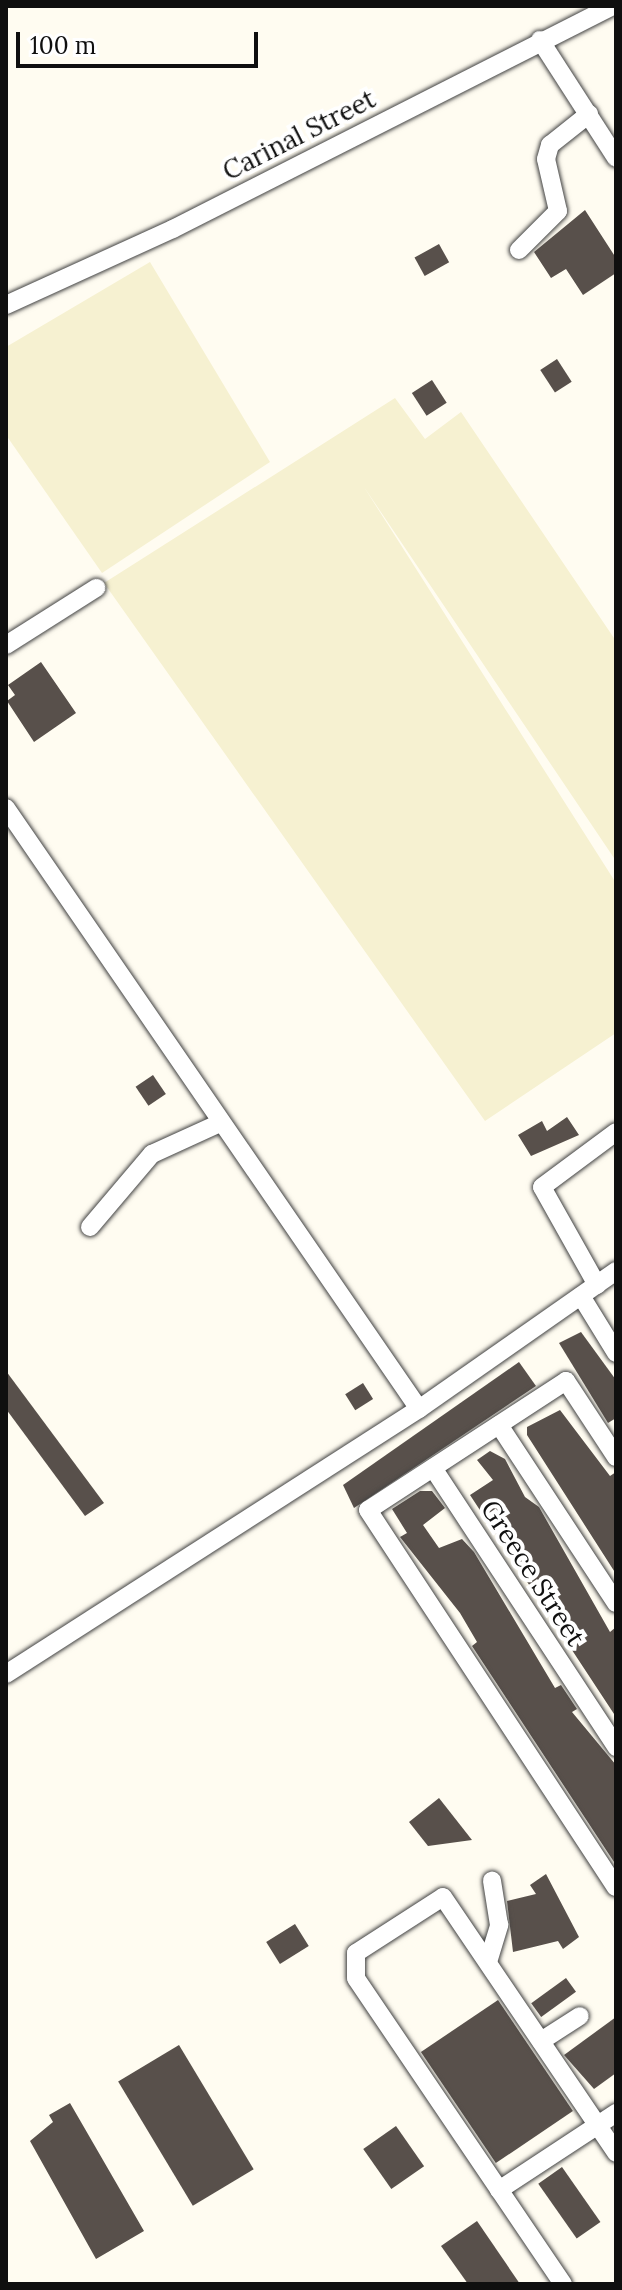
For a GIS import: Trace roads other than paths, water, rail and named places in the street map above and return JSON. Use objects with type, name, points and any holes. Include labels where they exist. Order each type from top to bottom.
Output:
[{"type":"street","name":"Carinal Street","points":[[6,305],[173,229],[540,40],[613,6]]},
{"type":"street","points":[[540,40],[616,158]]},
{"type":"street","points":[[519,250],[558,211],[546,159],[550,145],[589,114]]},
{"type":"street","points":[[6,645],[96,588]]},
{"type":"street","points":[[6,808],[419,1409]]},
{"type":"street","points":[[90,1227],[152,1154],[220,1123]]},
{"type":"street","points":[[597,1285],[542,1187],[616,1132]]},
{"type":"street","points":[[6,1674],[419,1409],[616,1271]]},
{"type":"street","points":[[581,1296],[616,1353]]},
{"type":"street","points":[[616,1457],[566,1381],[368,1510],[616,1887]]},
{"type":"street","points":[[499,1425],[616,1603]]},
{"type":"street","name":"Greece Street","points":[[433,1468],[616,1747]]},
{"type":"street","points":[[488,1962],[499,1925],[492,1881]]},
{"type":"street","points":[[563,2284],[352,1969],[356,1953],[439,1895],[488,1962],[616,2153]]},
{"type":"street","points":[[541,2041],[580,2016]]},
{"type":"street","points":[[499,2190],[616,2113]]}]
